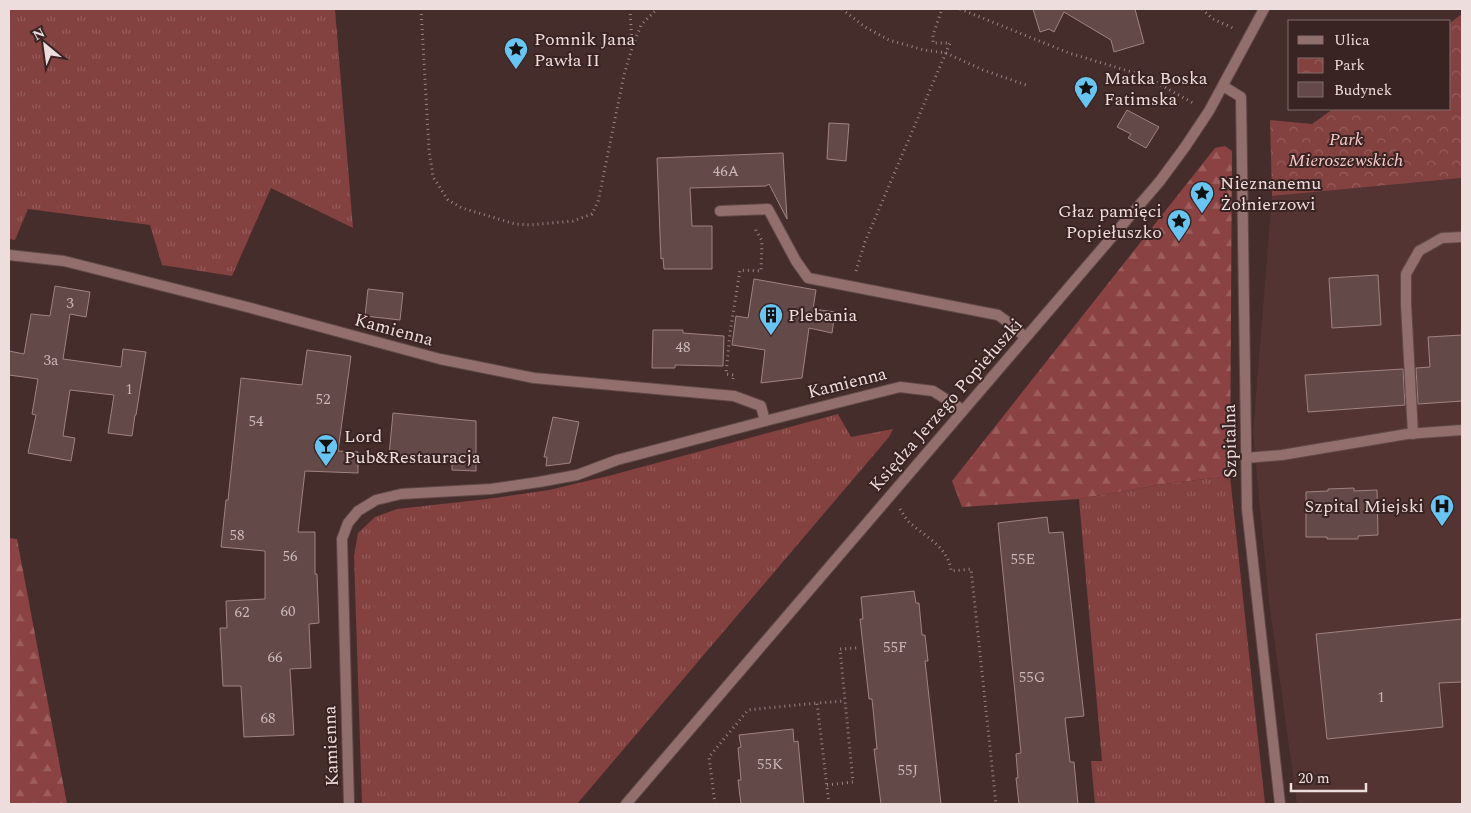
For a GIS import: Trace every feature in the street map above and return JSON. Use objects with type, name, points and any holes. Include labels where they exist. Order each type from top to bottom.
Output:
[{"type":"street","name":"Księdza Jerzego Popiełuszki","points":[[626,804],[1160,180],[1208,112],[1264,9]]},
{"type":"street","name":"Szpitalna","points":[[1223,86],[1241,97],[1247,509],[1280,804]]},
{"type":"street","points":[[720,211],[768,209],[808,278],[998,315],[1025,337]]},
{"type":"street","points":[[1413,434],[1406,274],[1419,251],[1442,238],[1462,237]]},
{"type":"street","name":"Kamienna","points":[[9,255],[64,261],[247,307],[440,359],[534,378],[734,396],[761,406],[765,421]]},
{"type":"street","name":"Kamienna","points":[[349,804],[342,539],[348,523],[358,511],[376,500],[401,494],[491,489],[577,475],[617,460],[900,387],[934,391],[963,410]]},
{"type":"street","points":[[1246,458],[1282,455],[1413,434],[1462,430]]},
{"type":"path","points":[[422,9],[429,150],[433,177],[448,200],[462,208],[515,224],[530,225],[573,221],[592,214],[598,202],[624,75],[632,48],[641,24],[657,9]]},
{"type":"path","points":[[630,9],[632,48]]},
{"type":"path","points":[[842,9],[865,27],[889,40],[924,50],[946,53],[983,70],[1029,86]]},
{"type":"path","points":[[851,286],[865,242],[950,43],[933,43],[942,9]]},
{"type":"path","points":[[960,9],[1069,53],[1145,76],[1186,99]]},
{"type":"path","points":[[732,385],[734,375],[726,374],[730,333],[740,270],[761,271],[762,241],[756,230],[754,210]]},
{"type":"path","points":[[900,509],[908,521],[943,552],[950,562],[951,571],[971,568],[996,804]]},
{"type":"path","points":[[827,785],[853,782],[840,649],[857,648]]},
{"type":"path","points":[[715,804],[709,757],[748,710],[845,700]]},
{"type":"path","points":[[817,703],[829,804]]},
{"type":"shaded area","name":"Szpital Miejski","points":[[1462,178],[1462,804],[1297,804],[1269,601],[1253,434],[1272,196]]},
{"type":"green space","points":[[9,9],[335,9],[353,228],[271,188],[232,276],[162,265],[150,225],[28,209],[15,240],[9,239]]},
{"type":"green space","name":"Park Mieroszewskich","points":[[1462,14],[1462,178],[1272,196],[1270,120],[1312,124],[1332,110],[1451,110],[1451,22]]},
{"type":"green space","points":[[1225,146],[1232,151],[1230,476],[1164,484],[1079,499],[962,507],[952,481],[1215,148]]},
{"type":"green space","points":[[838,414],[851,437],[893,429],[889,437],[577,804],[362,804],[354,556],[358,533],[375,517],[397,509],[549,490],[612,475]]},
{"type":"green space","points":[[1230,476],[1265,804],[1095,804],[1091,761],[1102,761],[1079,499],[1164,484]]},
{"type":"green space","points":[[9,538],[17,539],[67,804],[9,804]]},
{"type":"building","points":[[1033,9],[1135,9],[1144,43],[1114,52],[1111,40],[1064,12],[1054,32],[1049,29],[1040,32]]},
{"type":"building","points":[[1127,110],[1159,127],[1146,148],[1128,138],[1131,134],[1117,127]]},
{"type":"building","points":[[829,123],[849,124],[846,161],[827,159]]},
{"type":"building","points":[[783,153],[787,219],[769,184],[766,186],[690,188],[692,226],[712,226],[712,269],[664,269],[663,258],[661,259],[657,158]]},
{"type":"building","points":[[1378,275],[1381,325],[1332,328],[1329,278]]},
{"type":"building","name":"Plebania","points":[[754,279],[816,290],[813,309],[835,312],[832,333],[809,328],[802,378],[761,383],[765,350],[732,345],[736,316],[748,318]]},
{"type":"building","points":[[55,286],[90,292],[86,317],[70,314],[63,359],[121,367],[123,349],[146,352],[132,436],[108,433],[114,395],[70,390],[63,436],[75,438],[71,461],[28,453],[36,415],[32,414],[38,379],[9,375],[9,351],[24,354],[31,314],[50,316]]},
{"type":"building","points":[[368,289],[403,293],[400,320],[365,316]]},
{"type":"building","points":[[653,330],[683,330],[683,333],[724,336],[723,366],[675,365],[675,368],[652,368]]},
{"type":"building","points":[[1462,335],[1462,401],[1418,404],[1416,368],[1430,367],[1428,337]]},
{"type":"building","points":[[307,350],[351,356],[338,451],[358,452],[358,473],[305,471],[298,532],[315,532],[315,574],[317,574],[319,623],[309,624],[311,668],[290,669],[294,735],[244,737],[241,686],[223,686],[220,628],[227,628],[226,601],[265,599],[265,551],[221,547],[241,378],[302,385]]},
{"type":"building","points":[[1403,369],[1405,405],[1308,412],[1305,375]]},
{"type":"building","points":[[393,413],[476,421],[476,471],[452,470],[452,461],[389,455]]},
{"type":"building","points":[[553,417],[579,422],[570,463],[546,466],[547,457],[544,457]]},
{"type":"building","points":[[1354,488],[1354,491],[1377,490],[1378,535],[1358,536],[1358,539],[1306,537],[1306,492]]},
{"type":"building","points":[[1047,517],[1049,533],[1063,532],[1084,716],[1065,718],[1070,762],[1074,762],[1078,804],[1019,804],[1016,778],[1018,778],[1016,754],[1021,753],[998,523]]},
{"type":"building","points":[[914,591],[916,603],[919,603],[922,635],[925,635],[928,661],[925,661],[941,804],[881,804],[874,749],[877,749],[872,699],[869,699],[860,619],[863,619],[861,597]]},
{"type":"building","points":[[1462,619],[1462,682],[1439,683],[1443,727],[1327,739],[1316,634]]},
{"type":"building","points":[[793,729],[794,742],[798,741],[804,804],[741,804],[738,780],[741,780],[738,748],[741,747],[739,735]]},
{"type":"place","name":"Pomnik Jana Pawła II","points":[[516,70]]},
{"type":"place","name":"Matka Boska Fatimska","points":[[1086,109]]},
{"type":"place","name":"Nieznanemu Żołnierzowi","points":[[1202,214]]},
{"type":"place","name":"Głaz pamięci Popiełuszko","points":[[1179,242]]},
{"type":"place","name":"Plebania","points":[[771,336]]},
{"type":"place","name":"Lord Pub&Restauracja","points":[[326,467]]},
{"type":"place","name":"Szpital Miejski","points":[[1442,527]]}]
